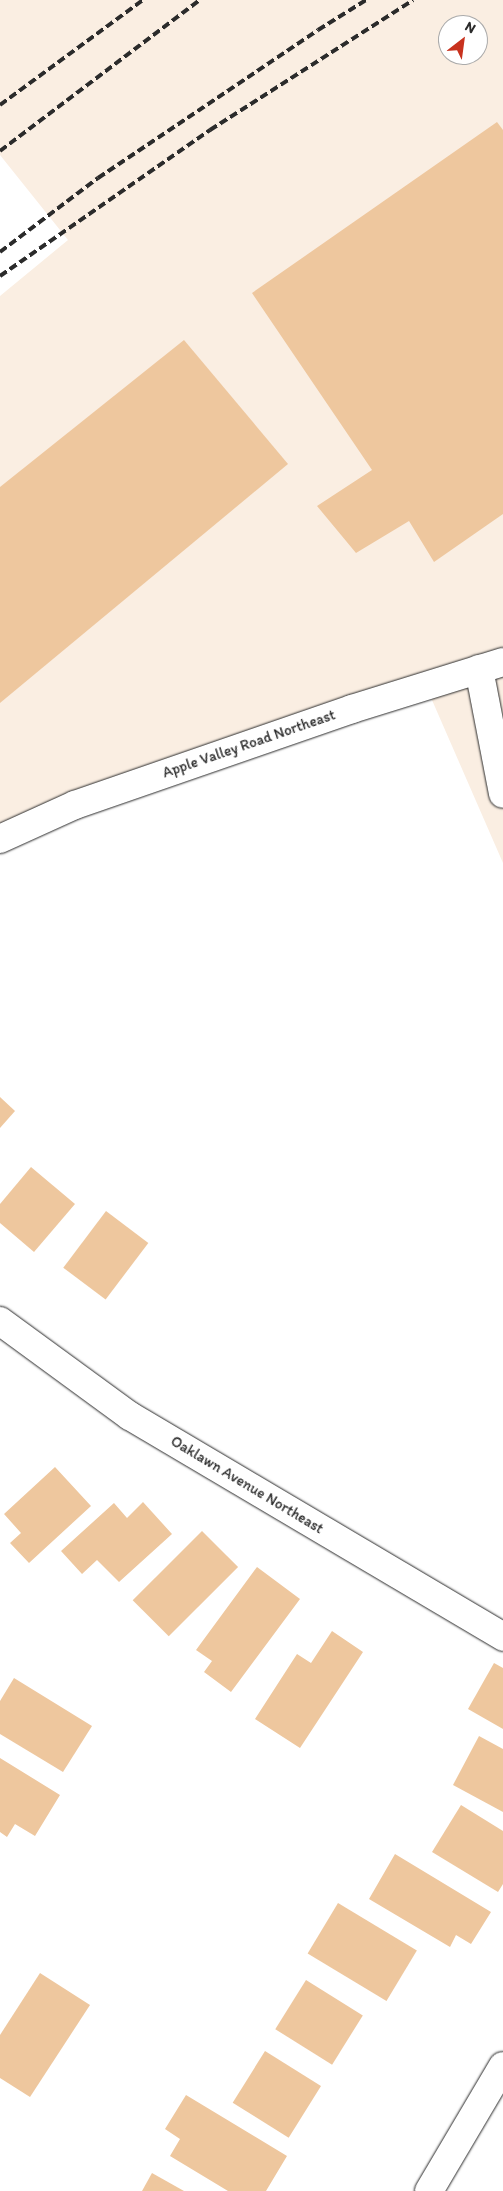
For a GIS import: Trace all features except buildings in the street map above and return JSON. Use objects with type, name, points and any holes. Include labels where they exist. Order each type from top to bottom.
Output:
[{"type":"street","points":[[491,666],[503,794]]},
{"type":"street","name":"Apple Valley Road Northeast","points":[[0,839],[75,805],[352,708],[491,666]]},
{"type":"street","name":"Oaklawn Avenue Northeast","points":[[0,1321],[130,1416],[503,1637]]},
{"type":"street","points":[[429,2191],[503,2066]]},
{"type":"shaded area","points":[[0,0],[503,0],[503,863],[425,684],[0,827],[0,296],[68,240],[0,155]]},
{"type":"railway","points":[[0,105],[143,0]]},
{"type":"railway","points":[[0,151],[200,0]]},
{"type":"railway","points":[[0,252],[98,178],[318,30],[366,0]]},
{"type":"railway","points":[[0,276],[210,130],[413,0]]}]
